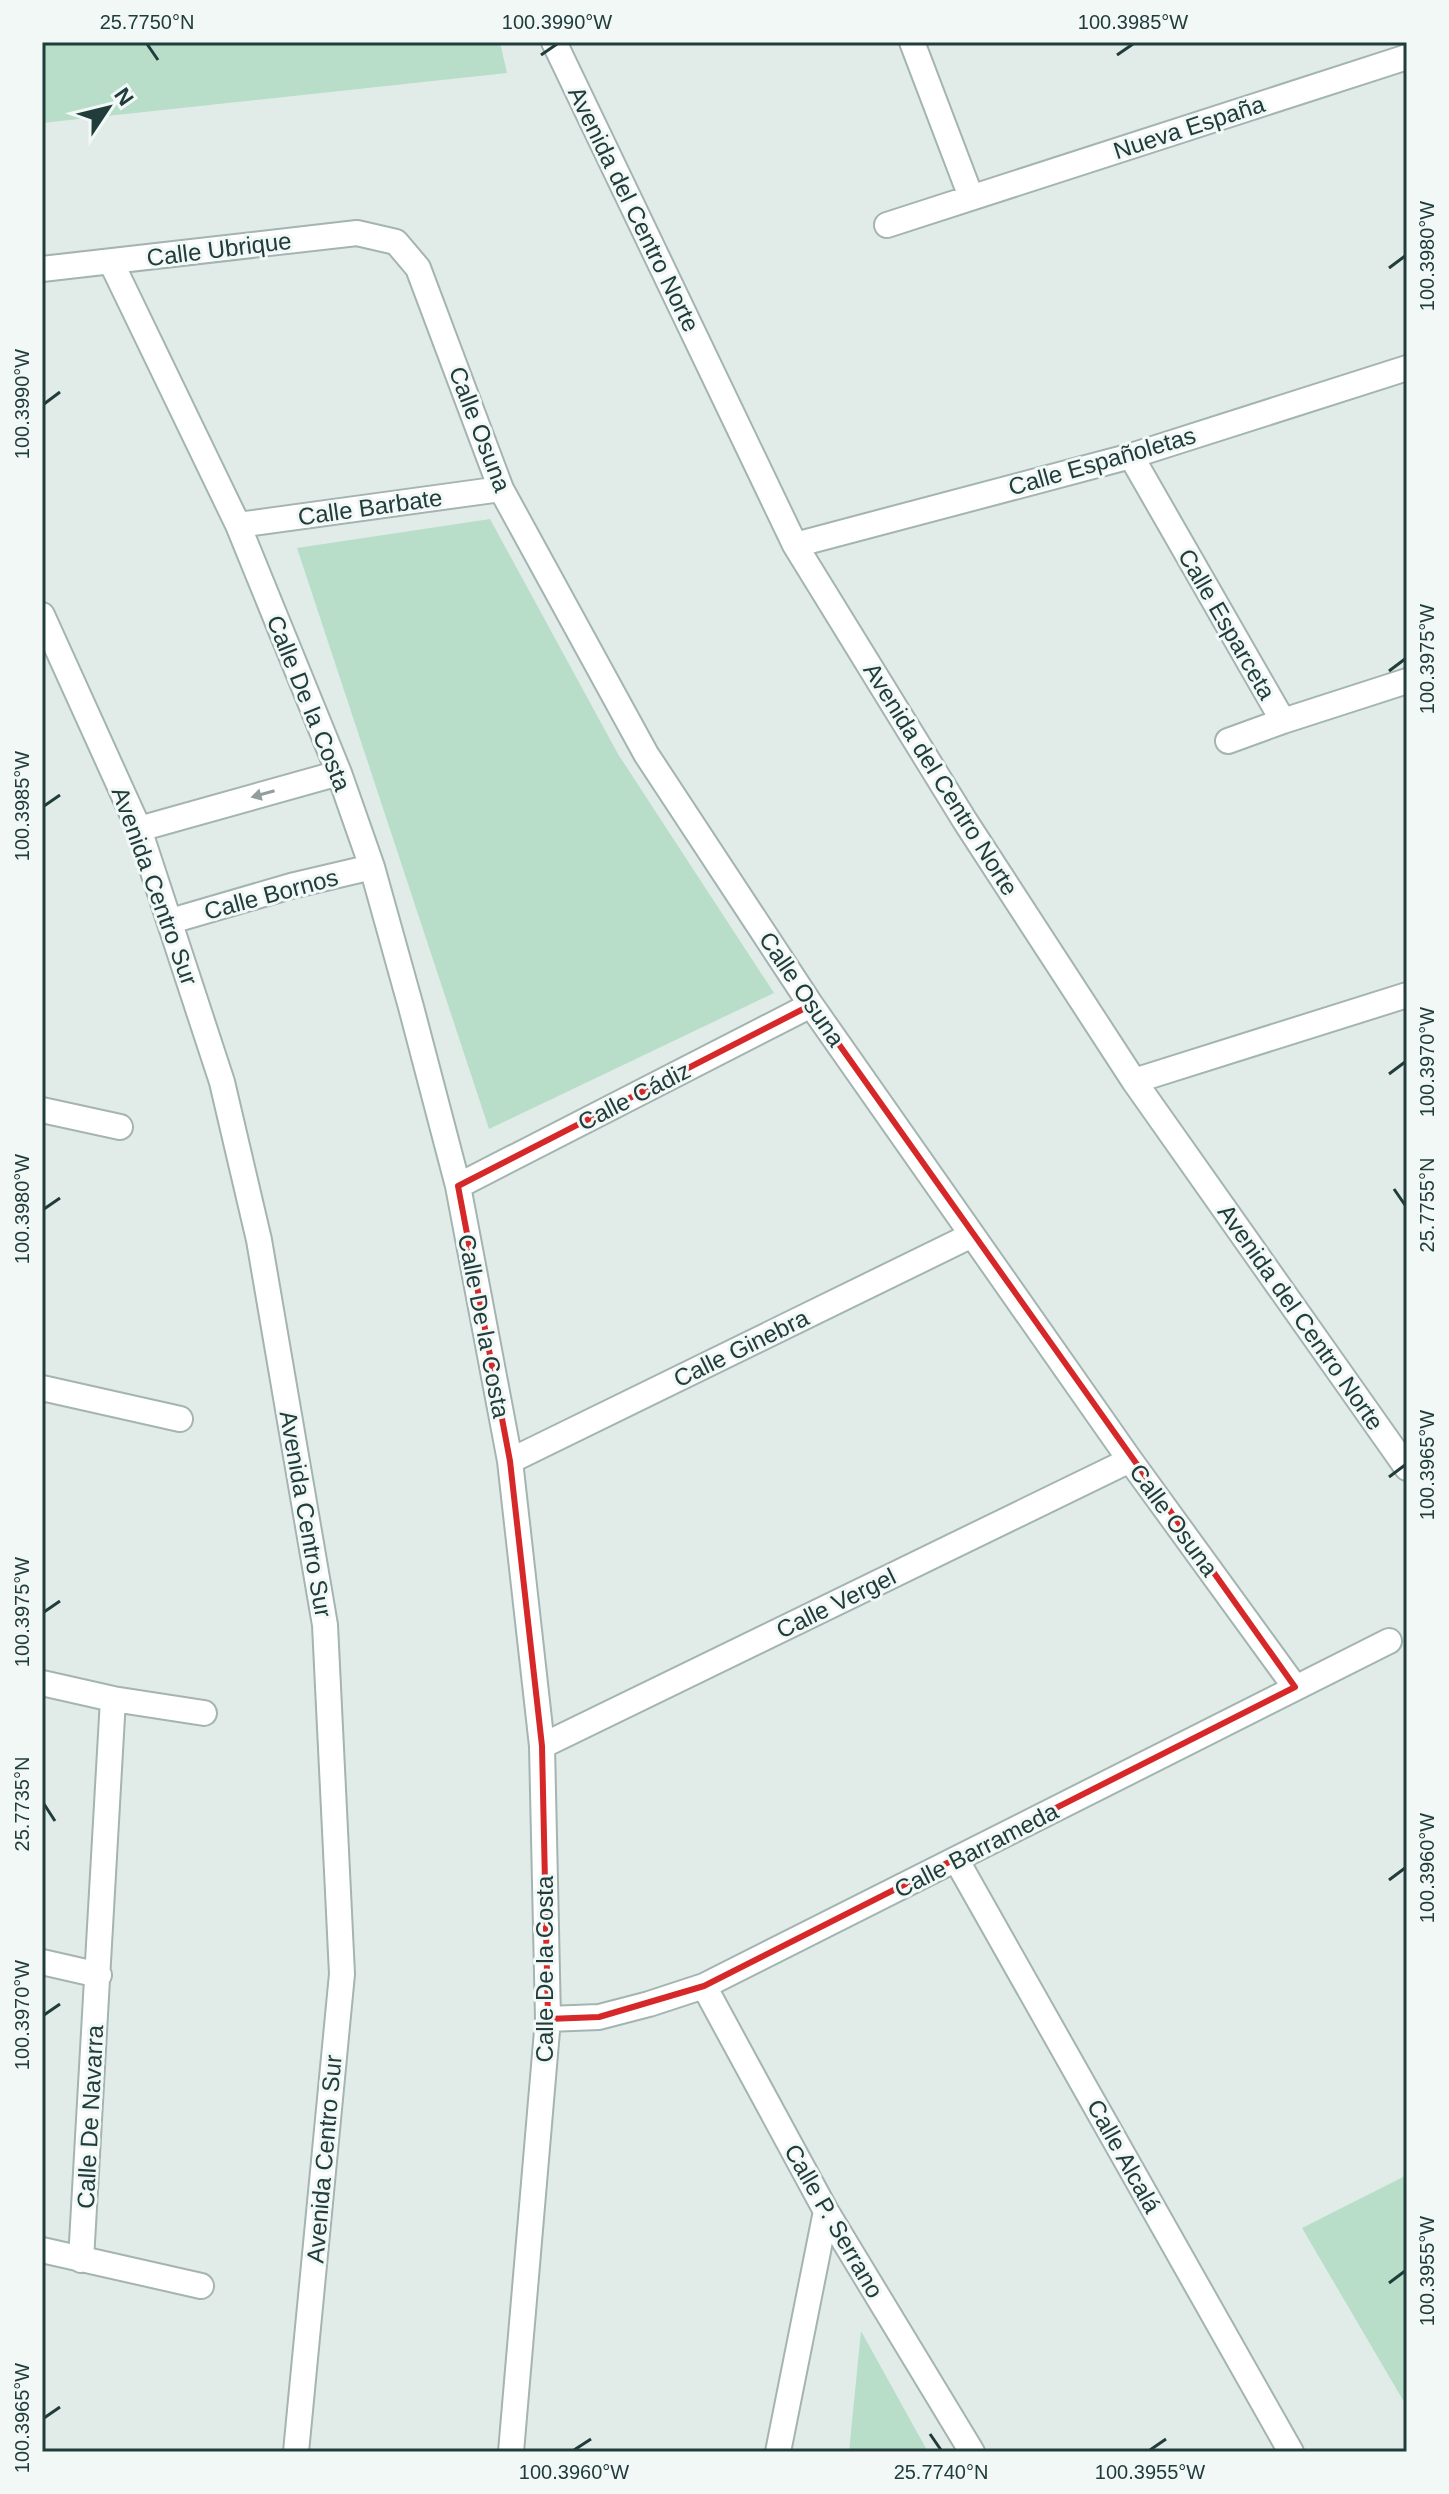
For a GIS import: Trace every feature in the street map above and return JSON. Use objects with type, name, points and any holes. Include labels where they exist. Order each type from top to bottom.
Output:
[{"type":"street","name":"Avenida del Centro Norte","points":[[554,42],[795,545],[965,821],[1134,1081],[1407,1468]]},
{"type":"street","points":[[912,42],[971,197]]},
{"type":"street","name":"Nueva España","points":[[887,225],[1407,57]]},
{"type":"street","name":"Calle Ubrique","points":[[42,269],[357,233],[396,242]]},
{"type":"street","name":"Calle Osuna","points":[[396,242],[418,268],[501,489],[646,754],[811,1005],[1130,1460],[1295,1687]]},
{"type":"street","name":"Calle De la Costa","points":[[111,262],[238,525],[339,773],[372,867],[458,1186],[510,1461],[542,1746],[548,2019],[511,2452]]},
{"type":"street","name":"Calle Españoletas","points":[[795,545],[1131,456],[1407,368]]},
{"type":"street","name":"Calle Esparceta","points":[[1131,456],[1283,721],[1407,681]]},
{"type":"street","name":"Calle Barbate","points":[[238,525],[501,489]]},
{"type":"street","name":"Avenida Centro Sur","points":[[42,615],[139,829],[222,1082],[259,1240],[325,1625],[342,1974],[296,2452]]},
{"type":"street","points":[[1228,741],[1283,721]]},
{"type":"street","points":[[139,829],[339,773]]},
{"type":"street","name":"Calle Bornos","points":[[171,921],[291,886],[372,867]]},
{"type":"street","points":[[1134,1081],[1407,995]]},
{"type":"street","name":"Calle Cádiz","points":[[458,1186],[811,1005]]},
{"type":"street","points":[[42,1110],[120,1127]]},
{"type":"street","name":"Calle Ginebra","points":[[510,1461],[972,1235]]},
{"type":"street","points":[[42,1388],[180,1419]]},
{"type":"street","name":"Calle Vergel","points":[[542,1746],[1130,1460]]},
{"type":"street","name":"Calle Barrameda","points":[[548,2019],[599,2017],[704,1986],[1389,1641]]},
{"type":"street","points":[[42,1683],[113,1699],[204,1713]]},
{"type":"street","name":"Calle De Navarra","points":[[81,2260],[113,1699]]},
{"type":"street","name":"Calle Alcalá","points":[[957,1861],[1291,2452]]},
{"type":"street","points":[[42,1962],[99,1975]]},
{"type":"street","name":"Calle P. Serrano","points":[[704,1986],[826,2211],[972,2452]]},
{"type":"street","points":[[778,2452],[826,2211]]},
{"type":"street","points":[[42,2250],[201,2286]]},
{"type":"highlighted area","points":[[811,1005],[1295,1687],[704,1986],[599,2017],[548,2019],[542,1746],[510,1461],[458,1186]]},
{"type":"green space","points":[[42,42],[500,42],[507,73],[42,123]]},
{"type":"green space","points":[[490,519],[618,754],[774,993],[489,1129],[297,548]]},
{"type":"green space","points":[[1407,2175],[1407,2407],[1302,2228]]},
{"type":"green space","points":[[861,2331],[928,2452],[849,2452]]}]
